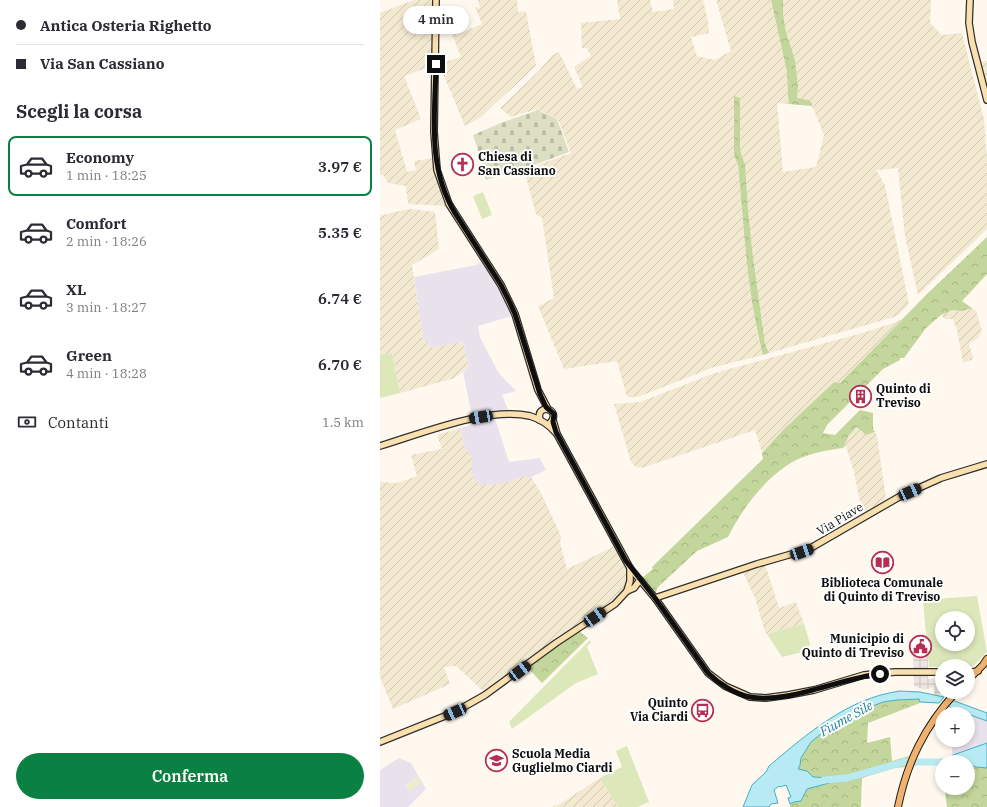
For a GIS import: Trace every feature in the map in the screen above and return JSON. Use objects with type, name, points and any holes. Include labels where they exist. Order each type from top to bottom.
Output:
[{"type":"main road","points":[[436,0],[434,132],[435,159],[440,180],[449,204],[501,285],[510,303],[515,314],[540,394],[548,409],[553,412],[553,420],[557,434],[630,568],[655,598],[708,673],[719,682],[750,697],[766,698],[788,695],[869,675],[895,672],[935,672]]},
{"type":"main road","points":[[970,0],[969,23],[972,42],[987,100]]},
{"type":"main road","points":[[540,394],[540,420]]},
{"type":"main road","points":[[380,446],[465,420],[495,415],[526,415],[540,412],[543,409],[548,409]]},
{"type":"main road","points":[[526,415],[540,420],[557,434]]},
{"type":"main road","points":[[546,424],[553,420]]},
{"type":"main road","name":"Via Piave","points":[[655,598],[757,564],[809,549],[899,496],[941,478],[987,464]]},
{"type":"main road","points":[[630,568],[632,586]]},
{"type":"main road","points":[[380,742],[449,715],[485,696],[556,643],[615,604],[632,586],[640,580]]},
{"type":"main road","points":[[632,586],[646,588]]},
{"type":"main road","points":[[975,670],[987,659]]},
{"type":"main road","points":[[898,807],[913,757],[930,723],[949,699]]},
{"type":"shaded area","points":[[414,0],[434,0],[432,66],[404,76],[421,119],[395,130],[407,172],[416,170],[414,161],[433,158],[443,200],[446,206],[408,204],[406,186],[388,183],[383,175],[380,175],[380,13]]},
{"type":"shaded area","points":[[478,0],[517,0],[518,12],[526,11],[536,66],[481,117],[465,126],[439,64],[461,57],[447,22],[457,17],[463,32],[482,24],[475,7],[480,8]]},
{"type":"shaded area","points":[[617,0],[650,0],[653,12],[674,9],[673,0],[703,0],[709,33],[691,37],[697,56],[715,60],[731,51],[716,0],[771,0],[787,72],[789,104],[777,103],[783,172],[816,167],[824,135],[812,103],[797,98],[798,86],[795,60],[786,32],[783,14],[783,0],[931,0],[930,23],[942,35],[962,33],[984,119],[987,159],[987,229],[918,295],[905,236],[898,168],[876,170],[885,185],[909,304],[894,317],[769,353],[765,344],[752,249],[745,164],[740,146],[740,98],[734,110],[734,155],[738,165],[744,237],[750,284],[757,332],[763,355],[714,367],[638,397],[627,397],[617,361],[564,369],[538,306],[554,298],[542,218],[536,214],[524,170],[571,153],[558,119],[537,109],[511,117],[500,108],[539,71],[552,55],[559,52],[577,89],[583,87],[574,67],[591,56],[587,48],[582,48],[581,23],[620,19]]},
{"type":"shaded area","points":[[987,61],[987,92],[976,62]]},
{"type":"shaded area","points":[[411,209],[435,212],[439,249],[412,265],[423,339],[431,348],[463,342],[468,367],[455,378],[400,393],[392,354],[380,355],[380,216]]},
{"type":"shaded area","points":[[481,262],[500,289],[512,316],[478,326],[480,337],[498,372],[516,391],[502,395],[509,412],[472,416],[463,372],[468,367],[463,342],[431,348],[423,339],[414,277],[476,265]]},
{"type":"shaded area","points":[[972,308],[976,311],[982,331],[977,339],[969,343],[973,359],[963,363],[957,330],[953,319],[945,319],[941,315],[952,310],[961,311]]},
{"type":"shaded area","points":[[902,319],[840,383],[834,382],[783,430],[762,453],[755,430],[642,468],[636,467],[631,462],[614,404],[640,402],[715,373],[866,332]]},
{"type":"shaded area","points":[[495,419],[509,462],[540,458],[546,470],[531,477],[522,477],[504,484],[480,485],[472,475],[472,459],[464,446],[460,428]]},
{"type":"shaded area","points":[[858,427],[866,435],[875,432],[877,436],[886,499],[865,512],[859,498],[854,472],[846,447],[843,448],[849,435]]},
{"type":"shaded area","points":[[460,428],[464,446],[472,459],[472,475],[480,485],[503,484],[522,477],[531,477],[542,495],[561,536],[560,543],[567,569],[615,546],[632,577],[625,592],[580,624],[559,636],[524,665],[485,693],[456,666],[444,667],[450,684],[393,709],[380,677],[380,480],[381,482],[397,483],[417,476],[411,455],[442,449],[437,435]]},
{"type":"shaded area","points":[[765,564],[779,608],[796,602],[804,624],[767,634],[765,632],[755,598],[742,570]]},
{"type":"shaded area","points":[[913,654],[928,654],[928,679],[935,679],[935,699],[940,699],[939,703],[931,703],[934,692],[933,687],[925,690],[914,686]]},
{"type":"shaded area","points":[[975,716],[987,721],[987,743],[952,755],[952,747],[975,747]]},
{"type":"shaded area","points":[[399,758],[411,763],[426,789],[408,807],[380,807],[380,770]]},
{"type":"shaded area","points":[[600,778],[618,807],[551,807],[558,805]]},
{"type":"green space","points":[[771,0],[783,0],[783,14],[786,32],[795,60],[798,86],[797,98],[808,100],[812,103],[812,106],[789,104],[787,72]]},
{"type":"green space","points":[[734,96],[740,98],[740,146],[745,164],[752,249],[765,344],[769,353],[763,355],[753,308],[744,236],[738,165],[734,155]]},
{"type":"green space","points":[[538,110],[557,119],[569,152],[518,171],[514,170],[486,180],[482,169],[484,168],[473,135]]},
{"type":"green space","points":[[483,192],[492,215],[482,219],[473,196]]},
{"type":"green space","points":[[987,237],[987,274],[962,301],[972,308],[961,311],[952,310],[941,315],[926,328],[904,358],[900,358],[900,360],[883,369],[827,425],[823,433],[835,435],[860,410],[873,413],[873,429],[875,432],[866,435],[857,427],[849,435],[843,448],[809,455],[787,465],[757,492],[728,537],[697,551],[657,588],[655,593],[642,578],[653,569],[652,567],[763,459],[762,453],[783,430],[834,382],[840,383],[926,295]]},
{"type":"green space","points":[[392,354],[400,393],[380,398],[380,355]]},
{"type":"green space","points":[[977,596],[987,652],[975,664],[975,659],[935,659],[935,667],[929,667],[923,600]]},
{"type":"green space","points":[[804,624],[810,644],[807,651],[782,657],[767,634]]},
{"type":"green space","points":[[579,631],[588,638],[542,683],[528,668],[562,641]]},
{"type":"green space","points":[[590,640],[591,643],[587,647],[598,674],[576,683],[512,729],[509,722]]},
{"type":"green space","points":[[920,699],[920,703],[868,723],[867,743],[890,737],[892,761],[909,756],[905,767],[895,768],[862,778],[861,807],[790,807],[790,804],[801,801],[807,789],[829,783],[832,778],[813,777],[807,771],[797,769],[800,765],[801,758],[811,742],[834,724],[849,719],[868,708],[883,702]]},
{"type":"green space","points":[[627,746],[649,802],[637,807],[618,807],[600,778],[622,767],[616,751]]},
{"type":"green space","points":[[975,767],[987,768],[987,807],[947,807],[945,795],[975,795]]},
{"type":"green space","points":[[417,777],[421,783],[409,791],[405,785]]},
{"type":"water","points":[[900,691],[920,692],[935,695],[935,699],[942,699],[939,703],[920,702],[919,699],[883,702],[868,708],[849,719],[833,724],[811,742],[801,758],[798,769],[807,771],[813,777],[832,778],[833,780],[829,783],[807,789],[801,801],[790,804],[788,798],[791,797],[786,785],[779,786],[774,790],[778,803],[771,804],[769,807],[743,807],[752,785],[766,772],[769,766],[798,742],[829,719],[846,709],[881,695]]},
{"type":"water","points":[[952,700],[971,707],[950,707],[948,705]]},
{"type":"water","points":[[975,709],[987,713],[987,721],[975,717]]},
{"type":"water","points":[[987,743],[987,768],[975,767],[975,755],[953,755]]},
{"type":"waterway","name":"Fiume Sile","points":[[824,780],[847,778],[904,762],[935,762]]},
{"type":"place","name":"Chiesa di San Cassiano","points":[[462,164]]},
{"type":"place","name":"Quinto di Treviso","points":[[860,396]]},
{"type":"place","name":"Biblioteca Comunale di Quinto di Treviso","points":[[882,562]]},
{"type":"place","name":"Municipio di Quinto di Treviso","points":[[920,646]]},
{"type":"place","name":"Quinto Via Ciardi","points":[[703,710]]},
{"type":"place","name":"Scuola Media Guglielmo Ciardi","points":[[497,761]]},
{"type":"route","points":[[436,64],[434,142],[437,170],[443,189],[449,204],[501,285],[510,303],[515,314],[540,394],[546,407],[554,414],[553,422],[556,432],[630,568],[655,598],[708,673],[724,686],[735,691],[750,697],[766,698],[814,690],[864,676],[880,674]]}]
